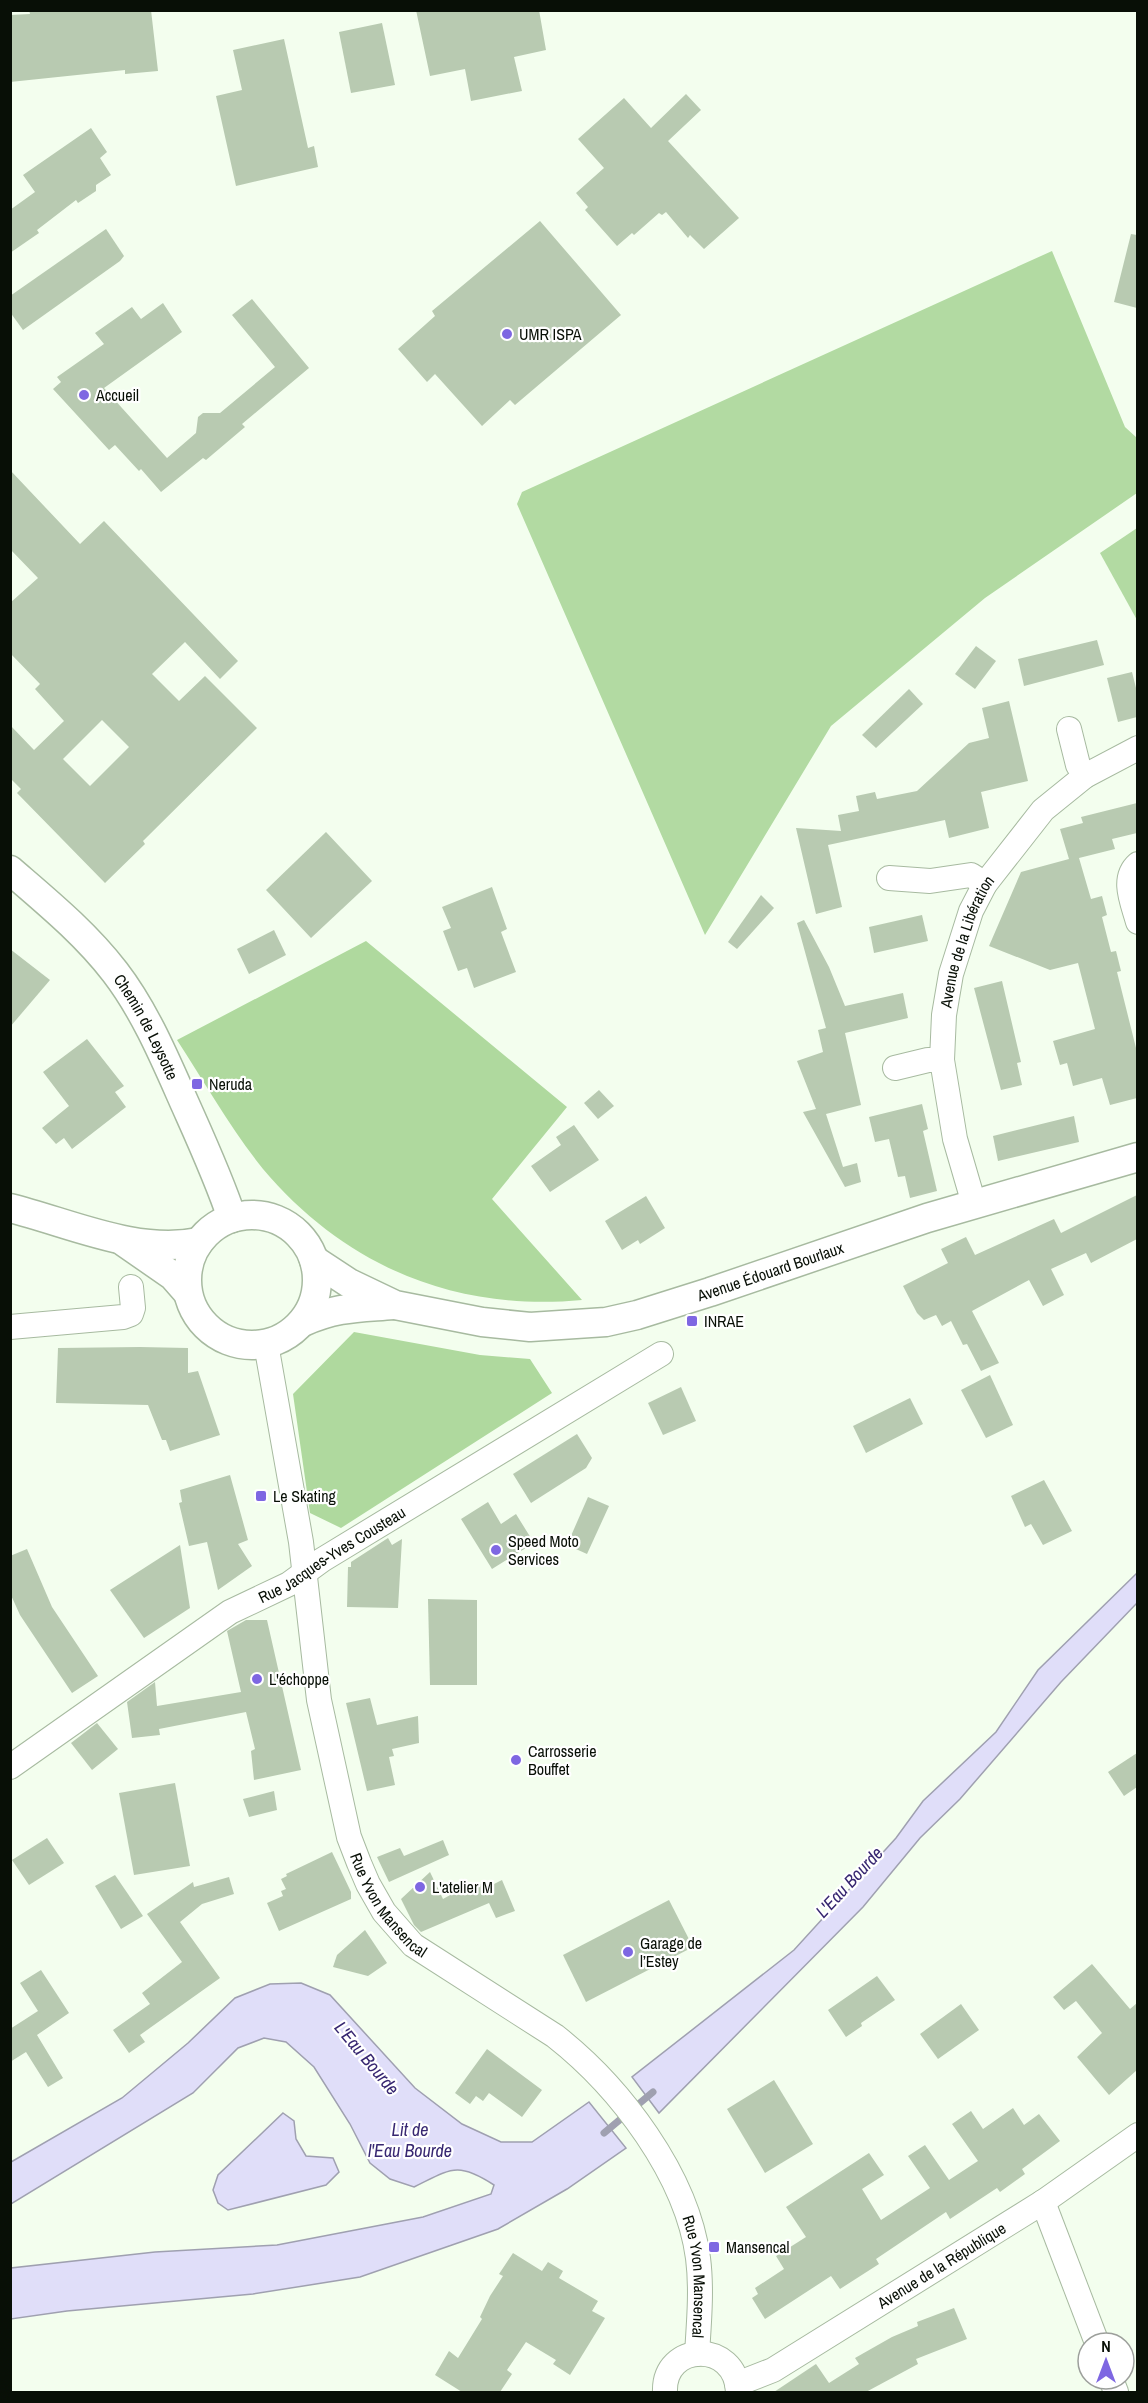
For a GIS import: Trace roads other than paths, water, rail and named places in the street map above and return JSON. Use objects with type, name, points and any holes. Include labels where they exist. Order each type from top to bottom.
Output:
[{"type":"street","points":[[1069,729],[1078,765],[1085,776]]},
{"type":"street","name":"Avenue de la Libération","points":[[974,1204],[955,1139],[942,1060],[951,974],[970,911],[985,884],[1043,810],[1085,776],[1137,748]]},
{"type":"street","points":[[1137,864],[1131,870],[1128,885],[1137,922]]},
{"type":"street","name":"Chemin de Leysotte","points":[[10,870],[80,930],[116,972],[147,1022],[174,1079],[211,1161],[232,1218]]},
{"type":"street","points":[[889,878],[930,881],[971,875],[985,884]]},
{"type":"street","points":[[895,1068],[928,1060],[942,1060]]},
{"type":"street","name":"Avenue Édouard Bourlaux","points":[[303,1322],[329,1311],[345,1308],[395,1305],[482,1322],[530,1327],[606,1322],[689,1299],[927,1218],[1137,1157]]},
{"type":"street","points":[[10,1208],[120,1239],[170,1245],[199,1242]]},
{"type":"street","points":[[251,1215],[271,1218],[289,1226],[304,1241],[314,1260],[317,1282],[314,1303],[303,1322],[286,1336],[266,1344],[248,1345],[231,1342],[215,1334],[201,1322],[192,1308],[187,1292],[186,1274],[190,1257],[199,1242],[213,1227],[232,1218],[251,1215]]},
{"type":"street","points":[[120,1239],[173,1276],[187,1292]]},
{"type":"street","name":"Avenue Édouard Bourlaux","points":[[314,1260],[350,1283],[395,1305]]},
{"type":"street","points":[[10,1328],[123,1317],[131,1314],[133,1308],[131,1287]]},
{"type":"street","name":"Rue Yvon Mansencal","points":[[266,1344],[305,1573],[318,1700],[349,1837],[368,1884],[384,1912],[413,1945],[555,2036],[600,2076],[652,2145],[670,2176],[689,2219],[698,2258],[700,2313],[697,2354]]},
{"type":"street","name":"Rue Jacques-Yves Cousteau","points":[[10,1767],[230,1612],[290,1584],[332,1554],[661,1354]]},
{"type":"street","name":"Avenue de la République","points":[[738,2388],[773,2370],[1043,2202],[1137,2135]]},
{"type":"street","points":[[1043,2202],[1092,2331]]},
{"type":"street","points":[[664,2392],[668,2373],[675,2364],[686,2357],[697,2354],[708,2354],[719,2358],[734,2374],[738,2388]]},
{"type":"water","points":[[1137,1573],[1137,1603],[1061,1682],[960,1799],[920,1838],[863,1907],[659,2113],[632,2077],[794,1950],[896,1838],[923,1801],[996,1732],[1038,1670]]},
{"type":"water","name":"Lit de l'Eau Bourde","points":[[301,1983],[330,1995],[415,2088],[462,2124],[501,2142],[532,2142],[589,2102],[626,2148],[567,2189],[498,2229],[360,2277],[253,2294],[67,2311],[11,2319],[11,2268],[155,2252],[277,2245],[423,2217],[491,2194],[494,2185],[462,2170],[446,2172],[414,2187],[390,2179],[370,2163],[350,2124],[314,2067],[286,2042],[264,2038],[238,2048],[193,2093],[11,2204],[11,2162],[122,2098],[188,2043],[235,1998],[270,1984]]},
{"type":"water","points":[[283,2113],[294,2121],[296,2139],[306,2156],[333,2158],[339,2172],[326,2185],[228,2210],[218,2203],[213,2190],[218,2175]]},
{"type":"waterway","name":"L'Eau Bourde","points":[[604,2133],[653,2092]]},
{"type":"place","name":"UMR ISPA","points":[[507,334]]},
{"type":"place","name":"Accueil","points":[[84,395]]},
{"type":"place","name":"Neruda","points":[[197,1084]]},
{"type":"place","name":"INRAE","points":[[692,1321]]},
{"type":"place","name":"Le Skating","points":[[261,1496]]},
{"type":"place","name":"Speed Moto Services","points":[[496,1550]]},
{"type":"place","name":"L'échoppe","points":[[257,1679]]},
{"type":"place","name":"Carrosserie Bouffet","points":[[516,1760]]},
{"type":"place","name":"L'atelier M","points":[[420,1887]]},
{"type":"place","name":"Garage de l’Estey","points":[[628,1952]]},
{"type":"place","name":"Mansencal","points":[[714,2247]]}]
